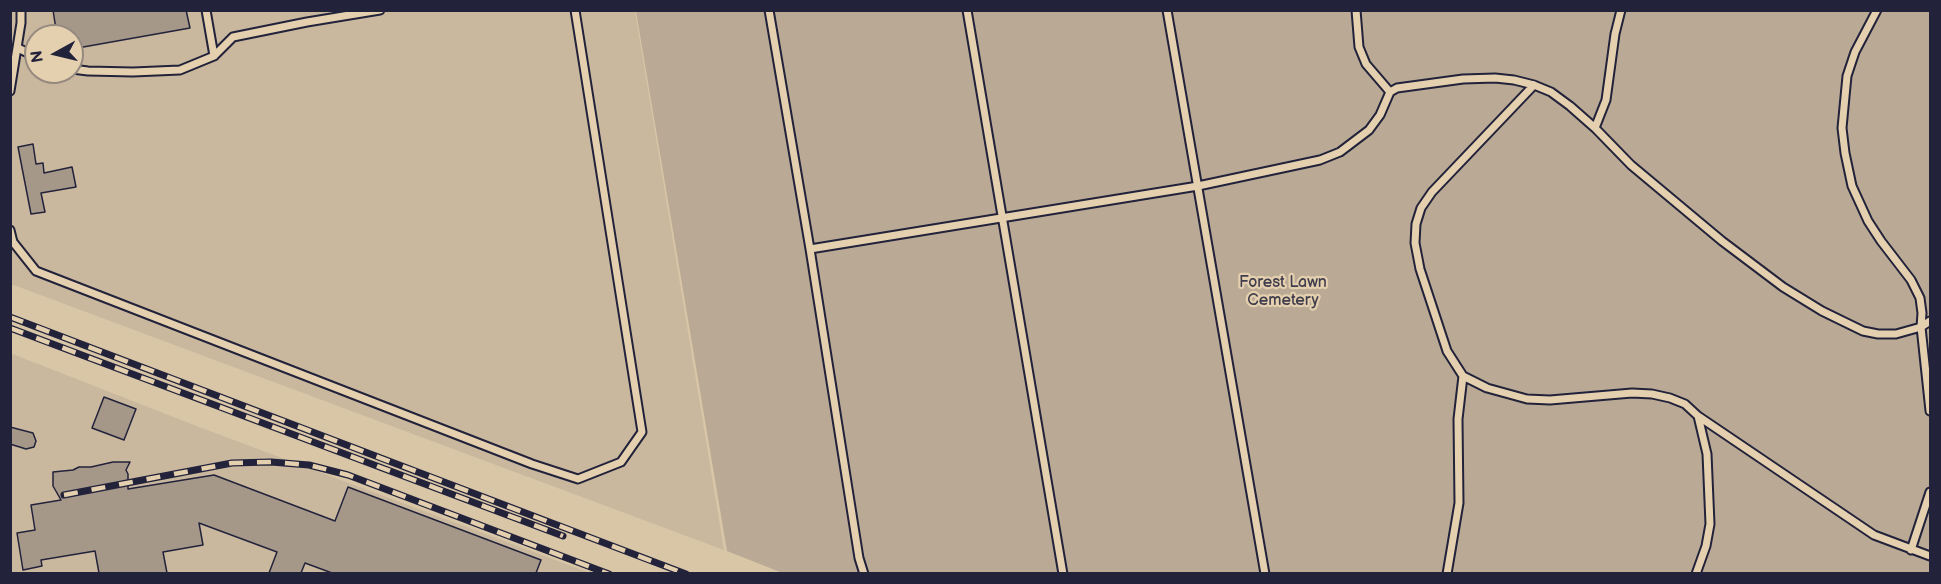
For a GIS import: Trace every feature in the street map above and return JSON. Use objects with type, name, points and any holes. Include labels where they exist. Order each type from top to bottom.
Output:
[{"type":"lane","points":[[10,91],[18,48],[21,10]]},
{"type":"lane","points":[[206,10],[214,56]]},
{"type":"lane","points":[[84,70],[180,70],[214,56],[232,37],[380,10]]},
{"type":"lane","points":[[10,230],[13,242],[36,271],[532,464],[578,479],[621,462],[642,432],[575,10]]},
{"type":"lane","points":[[769,10],[810,249],[857,547],[864,573]]},
{"type":"lane","points":[[967,10],[1063,573]]},
{"type":"lane","points":[[1167,10],[1265,573]]},
{"type":"lane","points":[[1356,10],[1359,47],[1371,71],[1390,92]]},
{"type":"lane","points":[[1595,128],[1606,100],[1620,10]]},
{"type":"lane","points":[[1877,10],[1855,52],[1847,76],[1842,128],[1845,153],[1852,186],[1868,221],[1911,280],[1920,298],[1930,411]]},
{"type":"lane","points":[[18,48],[24,51]]},
{"type":"lane","points":[[810,249],[1198,186],[1320,160],[1340,152],[1369,130],[1380,115],[1390,92],[1408,86],[1463,79],[1504,79],[1534,85],[1551,92],[1595,128],[1631,165],[1722,242],[1822,311],[1863,331],[1878,334],[1896,334],[1921,327],[1930,321]]},
{"type":"lane","points":[[1534,85],[1432,192],[1421,208],[1416,224],[1415,243],[1426,289],[1446,351],[1463,376],[1487,388],[1527,399],[1652,394],[1685,404],[1698,416],[1742,444],[1849,520],[1874,535],[1930,556]]},
{"type":"lane","points":[[1447,573],[1459,503],[1458,419],[1463,376]]},
{"type":"lane","points":[[1696,573],[1706,546],[1710,524],[1707,454],[1698,416]]},
{"type":"lane","points":[[1911,550],[1930,492]]},
{"type":"shaded area","points":[[10,11],[635,11],[724,550],[11,284]]},
{"type":"shaded area","points":[[10,353],[199,427],[590,573],[11,573]]},
{"type":"green space","name":"Forest Lawn Cemetery","points":[[636,11],[1930,11],[1930,573],[785,574],[727,551]]},
{"type":"building","points":[[53,10],[186,10],[190,28],[84,47],[84,24],[55,24]]},
{"type":"building","points":[[33,144],[36,164],[43,163],[44,173],[72,167],[76,187],[41,193],[45,212],[31,214],[18,147]]},
{"type":"building","points":[[104,397],[136,409],[124,440],[92,428]]},
{"type":"building","points":[[10,427],[33,433],[36,441],[34,447],[26,449],[10,444]]},
{"type":"building","points":[[113,462],[130,462],[126,470],[128,489],[214,475],[335,521],[348,487],[541,560],[536,573],[332,573],[305,563],[301,573],[269,573],[277,552],[199,523],[203,545],[163,552],[167,573],[99,573],[95,551],[41,560],[42,566],[23,570],[17,533],[35,530],[31,505],[61,500],[53,486],[53,472]]},
{"type":"railway","points":[[10,317],[686,574]]},
{"type":"railway","points":[[10,328],[563,536]]},
{"type":"railway","points":[[64,495],[232,463],[271,462],[309,465],[348,475],[609,574]]}]
